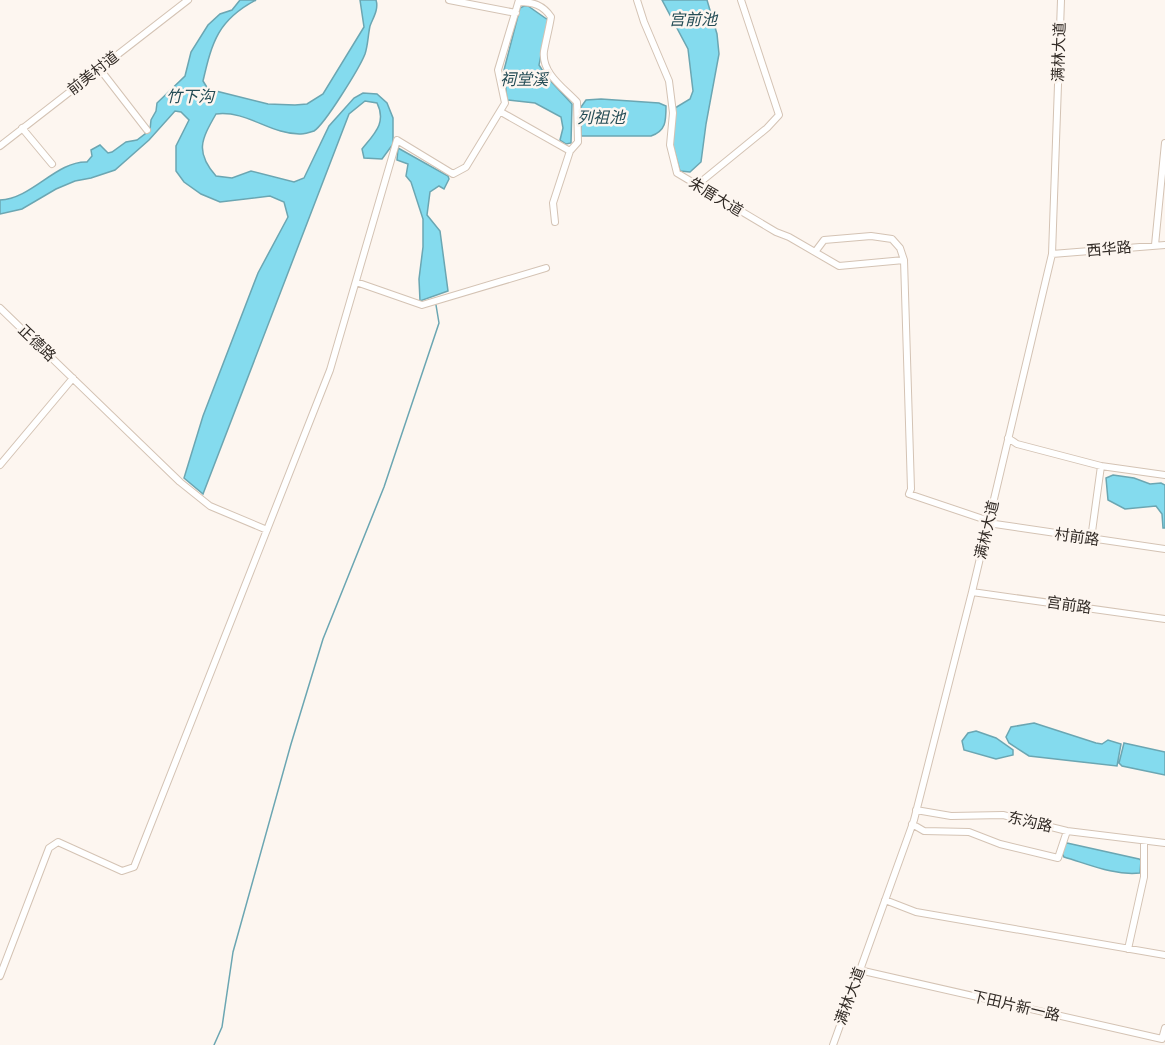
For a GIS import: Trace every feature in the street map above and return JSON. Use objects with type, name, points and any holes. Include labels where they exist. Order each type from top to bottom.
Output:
[{"type":"street","name":"前美村道","points":[[0,146],[188,0]]},
{"type":"street","points":[[449,0],[516,14]]},
{"type":"street","name":"朱厝大道","points":[[637,0],[669,81],[673,113],[670,145],[677,173],[776,232],[839,266],[904,260]]},
{"type":"street","points":[[697,185],[767,128],[779,115],[741,0]]},
{"type":"street","name":"满林大道","points":[[833,1045],[916,810],[972,592],[1052,254],[1061,0]]},
{"type":"street","points":[[0,976],[49,848],[58,842],[122,871],[134,867],[330,370],[397,140],[453,174],[466,167],[505,103],[498,70],[519,1],[537,4],[551,17],[544,62],[548,71],[577,102],[578,142],[570,150],[553,203],[555,222]]},
{"type":"street","points":[[99,68],[147,129]]},
{"type":"street","points":[[501,112],[570,150]]},
{"type":"street","points":[[22,129],[52,164]]},
{"type":"street","points":[[1155,246],[1165,143]]},
{"type":"street","points":[[817,253],[824,240],[871,236],[892,238],[900,248],[904,260]]},
{"type":"street","name":"西华路","points":[[1052,254],[1165,245]]},
{"type":"street","name":"村前路","points":[[904,260],[911,489],[909,494],[988,522],[1165,549]]},
{"type":"street","points":[[356,282],[422,305],[546,268]]},
{"type":"street","name":"正德路","points":[[0,308],[180,482],[210,506],[267,530]]},
{"type":"street","points":[[0,465],[73,378]]},
{"type":"street","points":[[1008,438],[1017,444],[1101,466],[1165,475]]},
{"type":"street","points":[[1091,539],[1101,466]]},
{"type":"street","name":"宫前路","points":[[972,592],[1165,619]]},
{"type":"street","name":"东沟路","points":[[916,810],[951,816],[1003,815],[1067,831],[1165,843]]},
{"type":"street","points":[[912,824],[924,831],[969,832],[1000,844],[1058,858],[1067,831]]},
{"type":"street","points":[[1128,949],[1144,877],[1144,842]]},
{"type":"street","points":[[885,900],[916,912],[1165,955]]},
{"type":"street","name":"下田片新一路","points":[[860,970],[1162,1039],[1165,1028]]},
{"type":"water","name":"竹下沟","points":[[240,0],[256,0],[233,16],[219,33],[203,81],[208,89],[268,104],[307,104],[323,94],[364,27],[360,0],[376,0],[377,7],[362,61],[334,107],[314,131],[302,134],[290,133],[238,116],[216,114],[202,146],[205,160],[216,176],[232,178],[251,171],[294,182],[304,178],[329,126],[354,98],[363,93],[377,94],[387,103],[393,118],[393,144],[382,159],[364,158],[362,149],[378,128],[380,110],[377,103],[365,101],[349,114],[203,494],[184,478],[203,416],[258,273],[288,217],[284,202],[270,196],[220,202],[201,194],[184,182],[176,171],[176,146],[189,120],[181,112],[175,111],[149,140],[115,170],[75,181],[56,189],[22,209],[0,214],[0,200],[23,194],[65,167],[87,162],[92,156],[91,150],[100,145],[108,153],[112,152],[126,142],[137,140],[150,130],[157,103],[185,76],[191,52],[208,25],[220,14],[232,10]]},
{"type":"water","name":"宫前池","points":[[662,0],[707,0],[717,34],[719,54],[701,162],[690,172],[680,171],[673,146],[675,108],[690,99],[693,91],[688,49]]},
{"type":"water","name":"祠堂溪","points":[[528,6],[548,20],[539,65],[572,104],[571,143],[566,144],[560,140],[563,128],[561,117],[535,103],[507,100],[504,70],[520,8]]},
{"type":"water","name":"列祖池","points":[[586,100],[659,103],[666,106],[664,125],[660,131],[651,136],[581,136],[581,107]]},
{"type":"water","points":[[398,148],[448,176],[449,179],[444,189],[439,186],[430,192],[427,215],[440,231],[448,291],[420,301],[419,279],[423,247],[423,219],[411,182],[406,176],[408,164],[397,160]]},
{"type":"water","points":[[1113,475],[1134,478],[1150,484],[1165,485],[1165,528],[1163,528],[1162,514],[1156,506],[1125,509],[1108,500],[1106,478]]},
{"type":"water","points":[[1034,723],[1096,743],[1102,744],[1108,740],[1121,744],[1117,766],[1029,756],[1009,743],[1006,737],[1011,727]]},
{"type":"water","points":[[976,731],[996,738],[1013,750],[1013,755],[996,759],[964,750],[962,741],[968,733]]},
{"type":"water","points":[[1124,743],[1165,752],[1165,775],[1122,766],[1119,763]]},
{"type":"water","points":[[1067,843],[1139,859],[1141,860],[1140,873],[1111,871],[1064,857],[1063,845]]},
{"type":"waterway","points":[[214,1045],[222,1027],[233,952],[291,744],[323,639],[384,487],[439,323],[436,305]]}]
